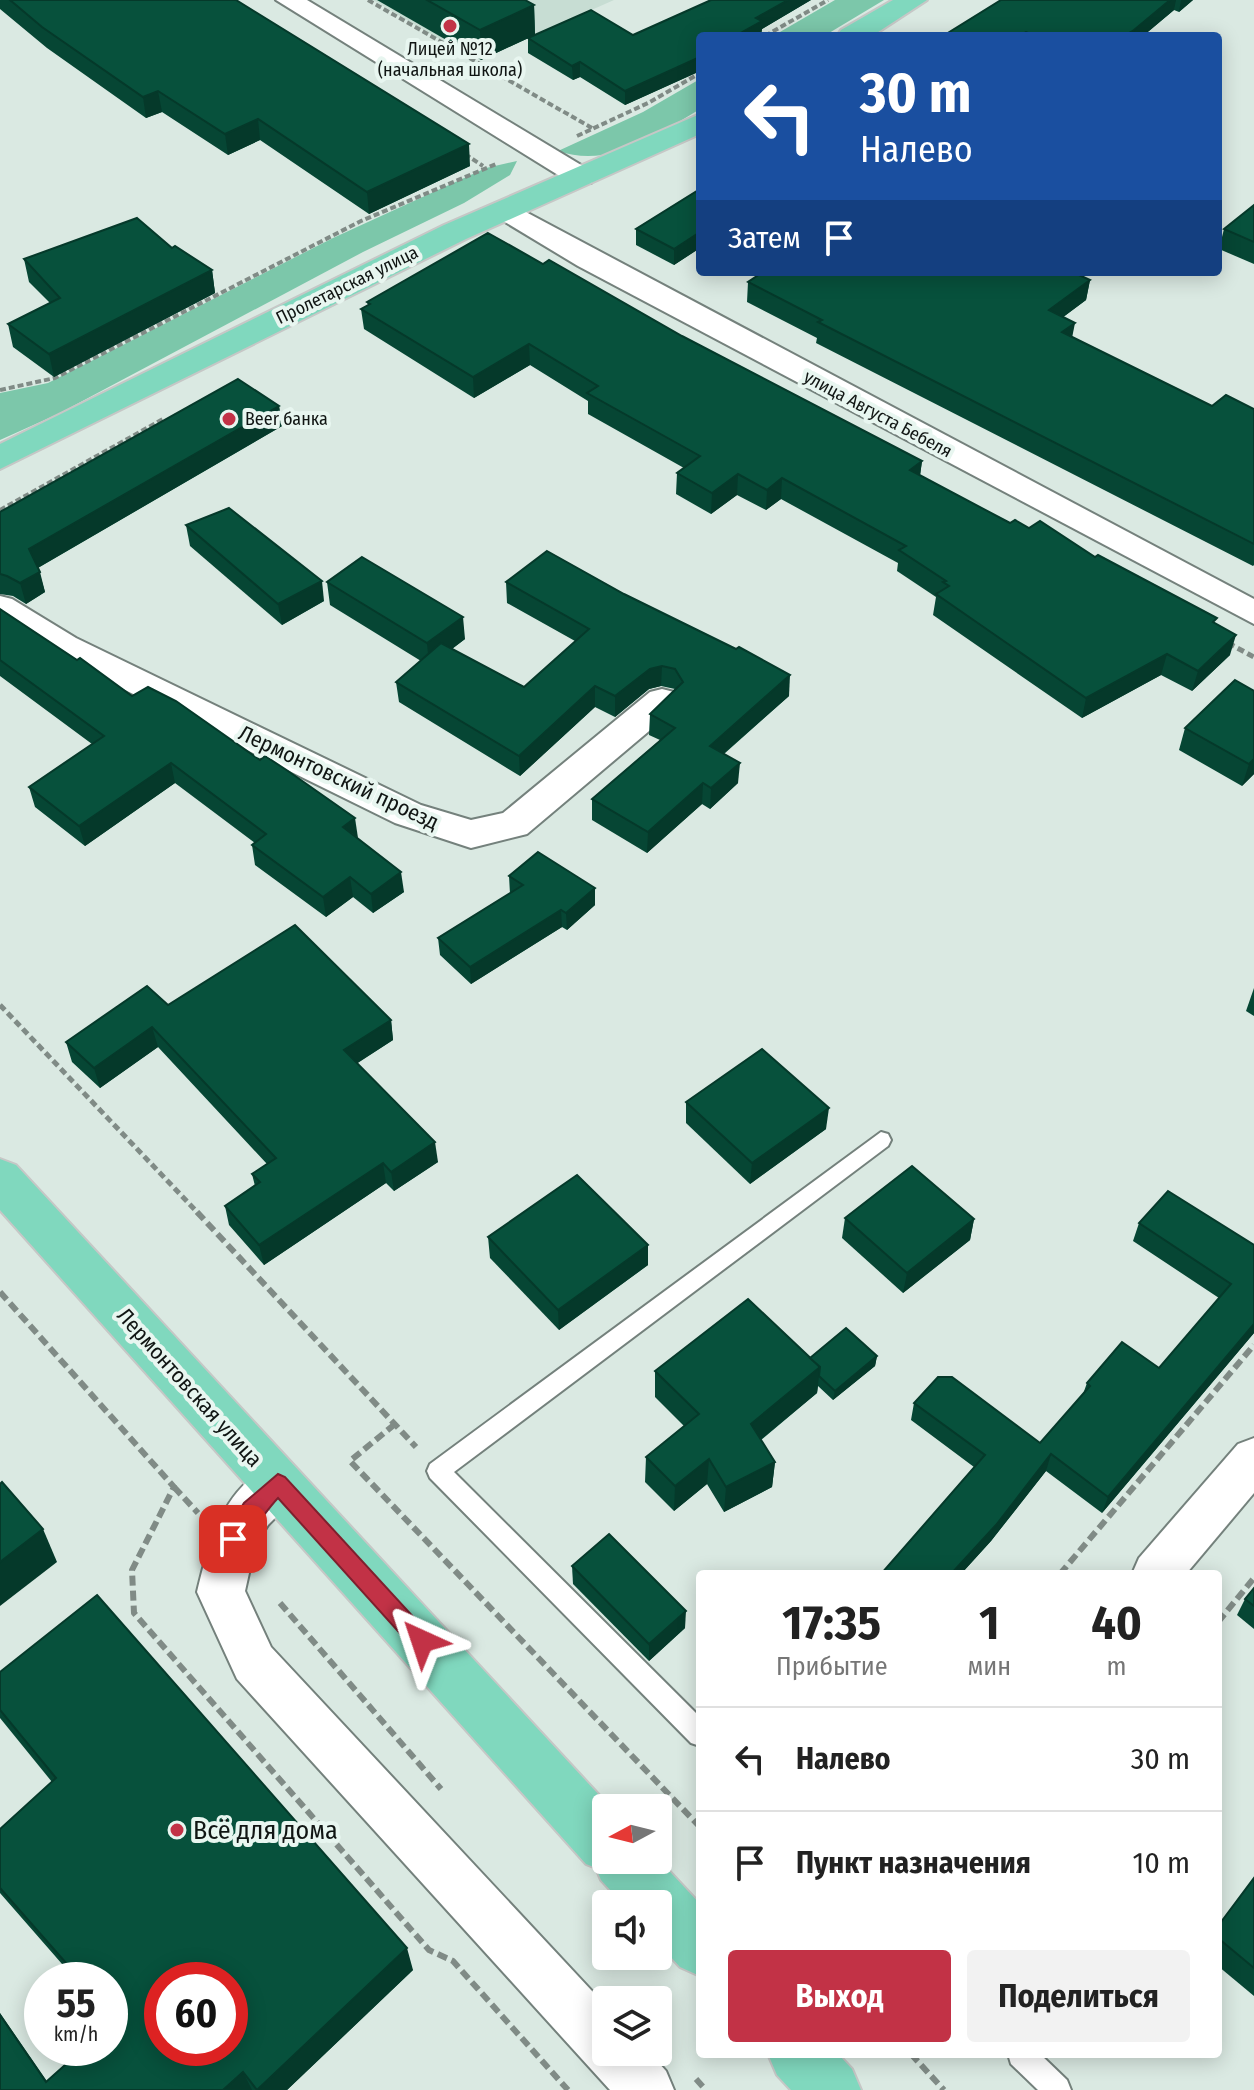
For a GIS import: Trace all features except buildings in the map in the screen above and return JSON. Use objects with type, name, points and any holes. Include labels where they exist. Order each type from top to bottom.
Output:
[{"type":"main road","points":[[858,32],[913,0]]},
{"type":"main road","name":"Пролетарская улица","points":[[0,458],[505,210],[696,125]]},
{"type":"main road","name":"Лермонтовская улица","points":[[0,1178],[592,1829]]},
{"type":"main road","points":[[634,1874],[696,1943]]},
{"type":"main road","points":[[802,2058],[831,2090]]},
{"type":"street","points":[[289,0],[581,177]]},
{"type":"street","name":"улица Августа Бебеля","points":[[505,210],[588,260],[1254,613]]},
{"type":"street","name":"Лермонтовский проезд","points":[[0,607],[64,646],[408,814],[471,834],[514,824],[662,701]]},
{"type":"street","points":[[1159,1570],[1254,1459]]},
{"type":"street","points":[[278,1484],[252,1510],[230,1548],[221,1592],[254,1663],[592,2030]]},
{"type":"street","points":[[625,2066],[647,2090]]},
{"type":"lane","points":[[696,1730],[438,1471],[881,1140]]},
{"type":"lane","points":[[1025,2058],[1057,2090]]},
{"type":"path","points":[[368,0],[593,129]]},
{"type":"path","points":[[772,32],[828,0]]},
{"type":"path","points":[[0,390],[55,378],[361,221],[484,167],[540,152],[593,129],[696,75]]},
{"type":"path","points":[[458,151],[484,167]]},
{"type":"path","points":[[0,510],[165,418]]},
{"type":"path","points":[[1227,642],[1254,657]]},
{"type":"path","points":[[0,1005],[88,1094],[438,1471]]},
{"type":"path","points":[[1063,1570],[1254,1345]]},
{"type":"path","points":[[395,1424],[350,1461],[696,1823]]},
{"type":"path","points":[[174,1487],[446,1795]]},
{"type":"path","points":[[1222,1617],[1254,1578]]},
{"type":"path","points":[[915,2058],[944,2090]]},
{"type":"shaded area","name":"Лицей №12 (начальная школа)","points":[[373,0],[614,0],[535,35],[504,17],[446,43]]},
{"type":"green space","points":[[835,0],[884,0],[831,32],[780,32]]},
{"type":"green space","points":[[696,81],[696,111],[650,138],[596,156],[558,151],[643,112]]},
{"type":"green space","points":[[517,161],[510,175],[464,203],[363,252],[58,414],[0,440],[0,393],[48,383],[333,238],[486,168]]},
{"type":"place","name":"Лицей №12 (начальная школа)","points":[[450,26]]},
{"type":"place","name":"Beer банка","points":[[229,419]]},
{"type":"place","name":"Всё для дома","points":[[177,1830]]},
{"type":"route","points":[[233,1539],[252,1510],[278,1484],[422,1641]]}]
